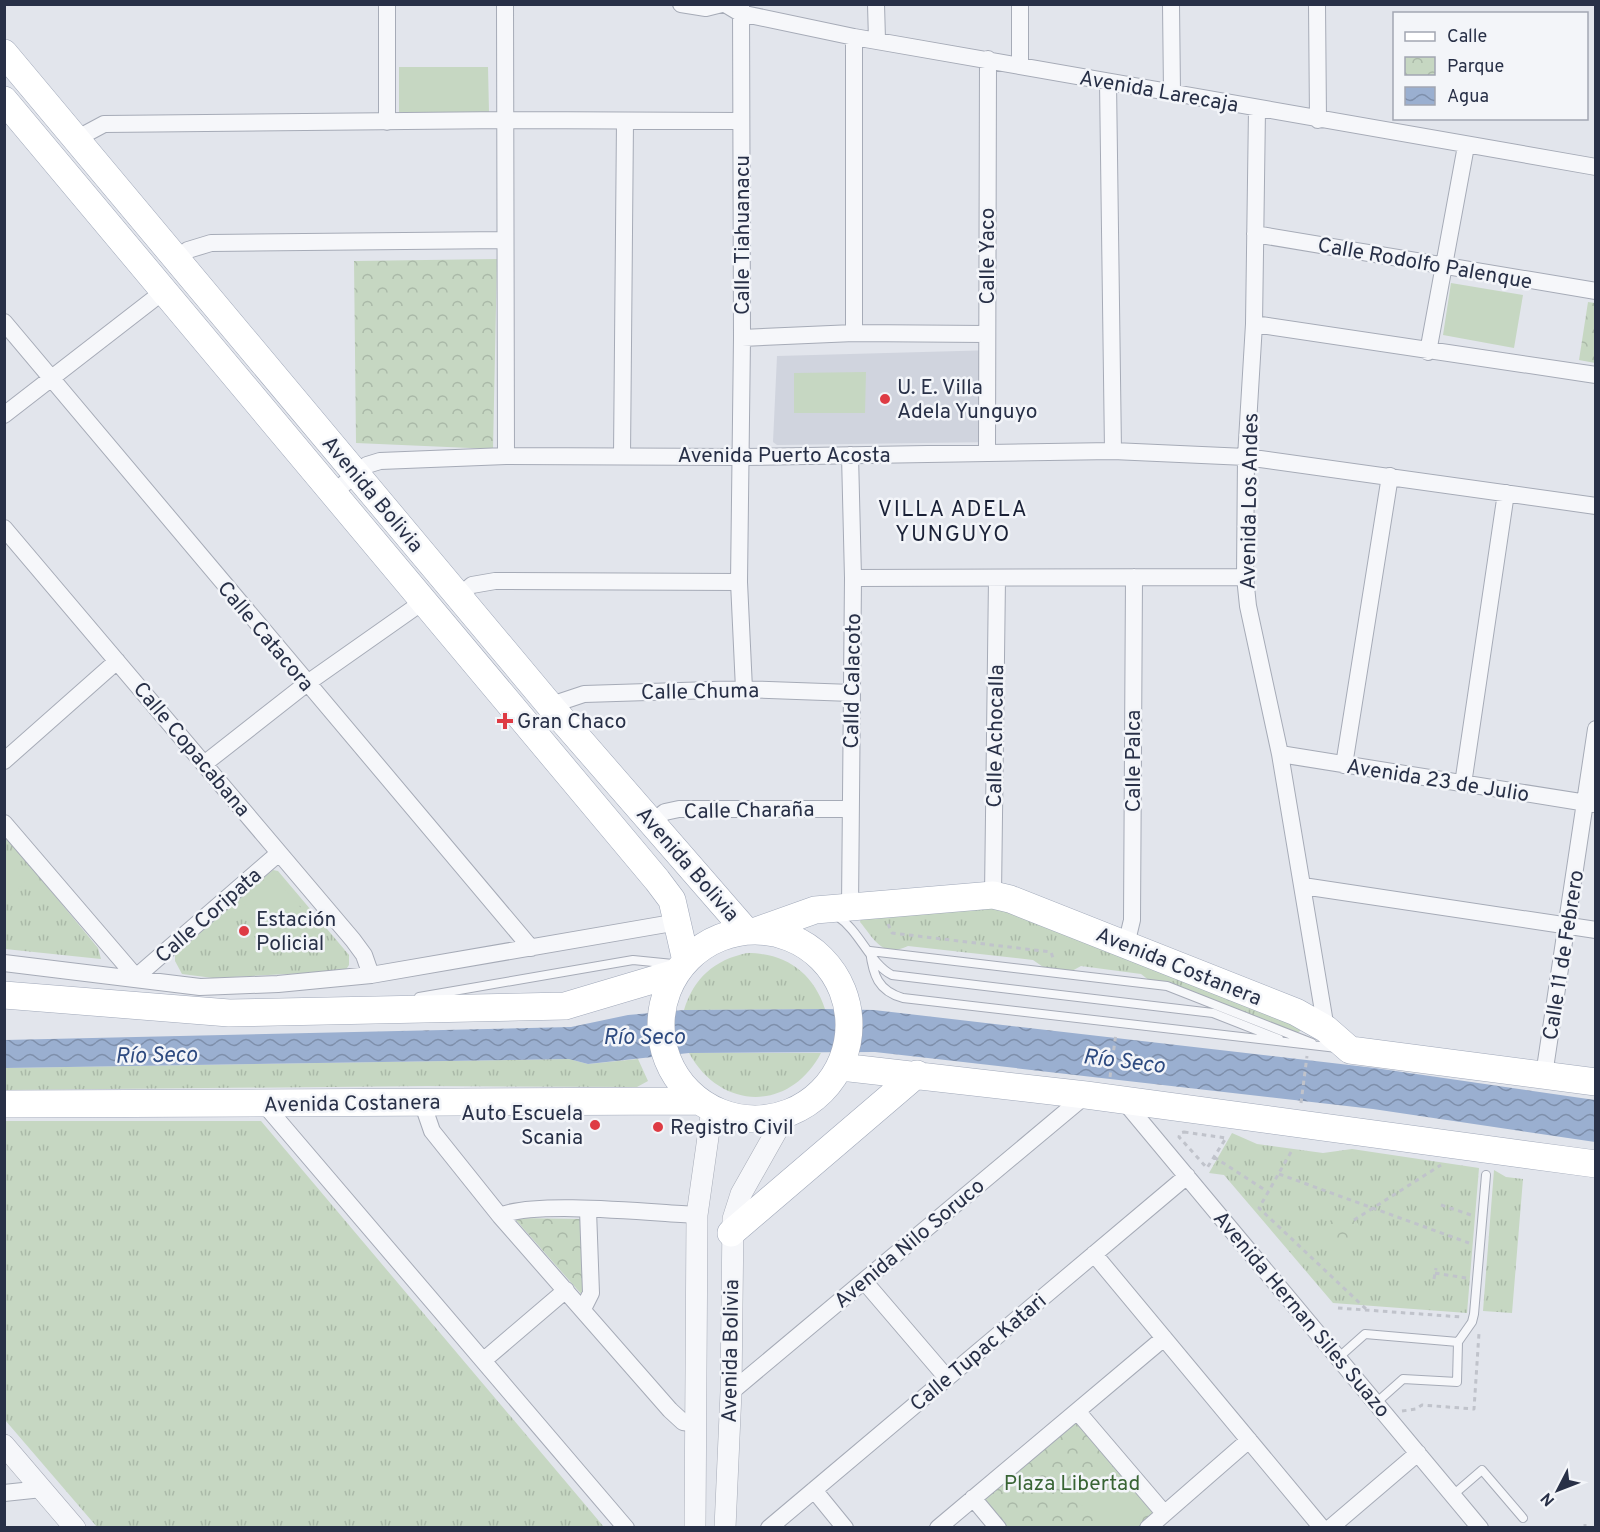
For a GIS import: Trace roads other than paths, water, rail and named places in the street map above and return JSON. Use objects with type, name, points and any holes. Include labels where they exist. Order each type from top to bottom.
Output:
[{"type":"main road","name":"Avenida Bolivia","points":[[4,53],[552,708],[751,931]]},
{"type":"main road","name":"Avenida Bolivia","points":[[4,100],[657,880],[672,900],[678,922],[678,972]]},
{"type":"main road","name":"Avenida Costanera","points":[[751,931],[814,910],[993,895],[1010,899],[1296,1012],[1325,1038],[1350,1050],[1596,1082]]},
{"type":"main road","points":[[4,995],[230,1013],[565,1006],[678,972],[711,942],[751,931],[772,932],[802,943],[826,963],[843,990],[850,1021],[844,1060],[824,1092],[806,1106],[785,1116],[756,1120],[741,1119],[699,1100],[677,1078],[664,1049],[661,1018],[678,972]]},
{"type":"main road","points":[[844,1060],[917,1074],[1106,1092],[1596,1164]]},
{"type":"main road","points":[[731,1233],[917,1074]]},
{"type":"main road","name":"Avenida Costanera","points":[[4,1104],[699,1100]]},
{"type":"street","points":[[387,4],[387,122]]},
{"type":"street","points":[[505,4],[506,456]]},
{"type":"street","name":"Avenida Larecaja","points":[[681,4],[706,8],[723,4],[854,38],[988,59],[1172,92],[1257,110],[1596,166]]},
{"type":"street","points":[[876,4],[877,40]]},
{"type":"street","points":[[1020,4],[1020,66]]},
{"type":"street","points":[[1171,4],[1172,92]]},
{"type":"street","points":[[1317,4],[1318,120]]},
{"type":"street","name":"Calle Tiahuanacu","points":[[741,9],[742,338],[739,582],[744,689]]},
{"type":"street","points":[[854,38],[854,333]]},
{"type":"street","name":"Calle Yaco","points":[[987,453],[988,59]]},
{"type":"street","points":[[1108,82],[1113,451]]},
{"type":"street","name":"Avenida Los Andes","points":[[1257,110],[1254,324],[1246,457],[1245,576],[1248,606],[1280,754],[1303,886],[1325,1038]]},
{"type":"street","points":[[76,139],[104,124],[507,120],[741,121]]},
{"type":"street","points":[[622,456],[625,121]]},
{"type":"street","points":[[1428,352],[1466,146]]},
{"type":"street","name":"Calle Rodolfo Palenque","points":[[1255,234],[1596,291]]},
{"type":"street","points":[[177,259],[188,250],[211,243],[505,240]]},
{"type":"street","points":[[4,415],[164,291]]},
{"type":"street","name":"Calle Catacora","points":[[4,322],[306,684],[531,948]]},
{"type":"street","points":[[1254,324],[1428,352],[1596,375]]},
{"type":"street","points":[[742,338],[854,333],[986,334]]},
{"type":"street","name":"Avenida Puerto Acosta","points":[[333,493],[367,465],[380,461],[506,456],[741,457],[1113,451],[1246,457],[1596,506]]},
{"type":"street","name":"Calld Calacoto","points":[[838,908],[850,809],[853,578],[850,455]]},
{"type":"street","points":[[1344,765],[1390,476]]},
{"type":"street","points":[[1463,784],[1506,493]]},
{"type":"street","name":"Calle Copacabana","points":[[4,528],[352,940],[364,955],[371,975]]},
{"type":"street","points":[[853,578],[1245,576]]},
{"type":"street","name":"Calle Palca","points":[[1126,945],[1132,920],[1134,577]]},
{"type":"street","name":"Calle Achocalla","points":[[993,895],[996,578]]},
{"type":"street","points":[[459,596],[472,585],[495,581],[739,582]]},
{"type":"street","points":[[204,764],[306,684],[424,602]]},
{"type":"street","points":[[4,761],[117,661]]},
{"type":"street","name":"Calle Chuma","points":[[552,708],[560,702],[584,694],[744,689],[852,693]]},
{"type":"street","name":"Calle 11 de Febrero","points":[[1544,1075],[1590,804],[1596,729]]},
{"type":"street","name":"Avenida 23 de Julio","points":[[1280,754],[1590,804]]},
{"type":"street","name":"Calle Charaña","points":[[652,822],[665,813],[679,809],[850,809]]},
{"type":"street","points":[[4,823],[136,977]]},
{"type":"street","name":"Calle Coripata","points":[[136,977],[279,853]]},
{"type":"street","points":[[1303,886],[1596,930]]},
{"type":"street","points":[[4,963],[136,977],[200,987],[278,984],[371,975],[678,922]]},
{"type":"street","name":"Avenida Hernan Siles Suazo","points":[[1106,1092],[1187,1176],[1480,1527]]},
{"type":"street","name":"Avenida Nilo Soruco","points":[[731,1392],[864,1281],[1106,1092]]},
{"type":"street","name":"Avenida Bolivia","points":[[695,1527],[699,1100]]},
{"type":"street","points":[[422,1102],[432,1131],[500,1216],[670,1410],[683,1422],[697,1424]]},
{"type":"street","points":[[264,1104],[626,1527]]},
{"type":"street","name":"Avenida Bolivia","points":[[725,1527],[731,1392],[731,1233],[741,1194],[785,1116]]},
{"type":"street","name":"Calle Tupac Katari","points":[[769,1527],[1187,1176]]},
{"type":"street","points":[[500,1216],[520,1210],[588,1210],[697,1215]]},
{"type":"street","points":[[583,1309],[591,1293],[588,1210]]},
{"type":"street","points":[[1094,1254],[1322,1527]]},
{"type":"street","points":[[864,1281],[947,1378]]},
{"type":"street","points":[[484,1360],[566,1290]]},
{"type":"street","points":[[938,1527],[1164,1338]]},
{"type":"street","points":[[1077,1411],[1164,1513]]},
{"type":"street","points":[[1148,1527],[1249,1440]]},
{"type":"street","points":[[4,1445],[75,1527]]},
{"type":"street","points":[[1330,1527],[1418,1453]]},
{"type":"street","points":[[4,1493],[42,1488]]},
{"type":"street","points":[[814,1490],[845,1527]]},
{"type":"street","points":[[973,1498],[998,1527]]},
{"type":"lane","points":[[838,908],[870,951],[878,966],[892,975],[1213,1013],[1290,1043]]},
{"type":"lane","points":[[870,951],[1167,986],[1325,1038]]},
{"type":"lane","points":[[870,951],[876,980],[884,989],[903,998],[1290,1043],[1325,1038]]},
{"type":"lane","points":[[1376,1403],[1403,1379],[1457,1382],[1458,1342],[1472,1322],[1486,1174]]},
{"type":"lane","points":[[1338,1358],[1365,1334],[1458,1342]]},
{"type":"lane","points":[[1453,1495],[1482,1470],[1523,1518]]},
{"type":"water","name":"Río Seco","points":[[684,1010],[874,1010],[1375,1068],[1595,1100],[1595,1142],[1373,1109],[875,1052],[689,1053],[588,1064],[569,1059],[5,1068],[5,1040],[571,1027],[628,1015]]},
{"type":"place","name":"U. E. Villa Adela Yunguyo","points":[[885,399]]},
{"type":"place","name":"Gran Chaco","points":[[505,721]]},
{"type":"place","name":"Estación Policial","points":[[244,931]]},
{"type":"place","name":"Auto Escuela Scania","points":[[595,1125]]},
{"type":"place","name":"Registro Civil","points":[[658,1127]]},
{"type":"district","name":"VILLA ADELA YUNGUYO","points":[[953,520]]},
{"type":"park label","name":"Plaza Libertad","points":[[1072,1483]]}]
